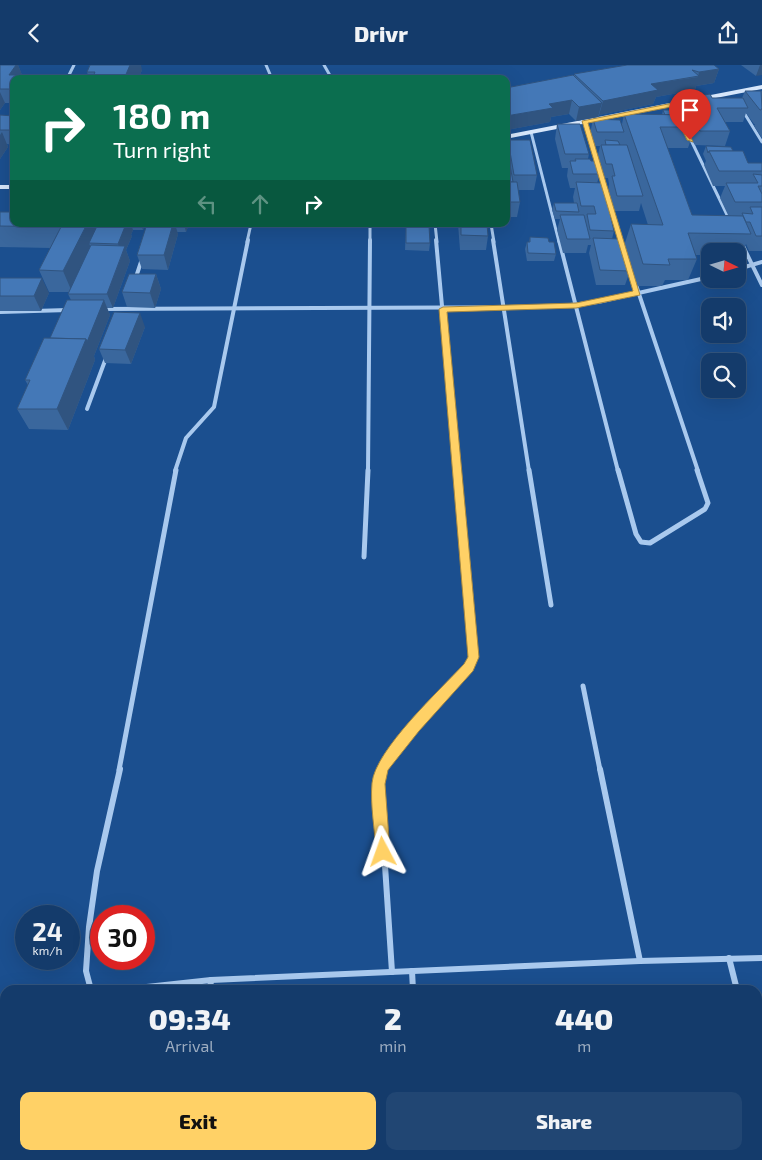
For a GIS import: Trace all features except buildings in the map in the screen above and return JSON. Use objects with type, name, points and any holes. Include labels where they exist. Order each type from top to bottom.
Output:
[{"type":"main road","points":[[510,136],[762,87]]},
{"type":"street","points":[[733,93],[738,101]]},
{"type":"street","points":[[673,105],[682,122]]},
{"type":"street","points":[[742,109],[762,142]]},
{"type":"street","points":[[531,131],[606,428],[636,534],[641,542],[650,543],[699,514],[708,503],[672,391],[637,293],[585,121]]},
{"type":"street","points":[[686,131],[734,229]]},
{"type":"street","points":[[89,985],[86,971],[92,903],[142,653],[158,556],[180,454],[186,438],[214,407],[232,309],[250,227]]},
{"type":"street","points":[[364,557],[368,478],[371,309],[370,227]]},
{"type":"street","points":[[392,972],[379,774],[386,760],[468,667],[474,657],[435,227]]},
{"type":"street","points":[[491,227],[551,605]]},
{"type":"street","points":[[739,238],[762,285]]},
{"type":"street","points":[[134,283],[143,258]]},
{"type":"street","points":[[746,267],[762,262]]},
{"type":"street","points":[[96,309],[443,309],[576,305],[701,279]]},
{"type":"street","points":[[121,318],[127,300]]},
{"type":"street","points":[[0,312],[76,310]]},
{"type":"street","points":[[87,409],[107,354]]},
{"type":"street","points":[[583,686],[640,961]]},
{"type":"street","points":[[729,958],[736,985]]},
{"type":"street","points":[[164,985],[210,980],[640,961],[762,958]]},
{"type":"street","points":[[412,971],[413,985]]},
{"type":"street","points":[[210,980],[210,985]]},
{"type":"route","points":[[383,852],[378,784],[382,767],[414,726],[468,667],[474,657],[443,309],[552,307],[609,300],[637,293],[585,121],[673,105],[690,140]]}]
